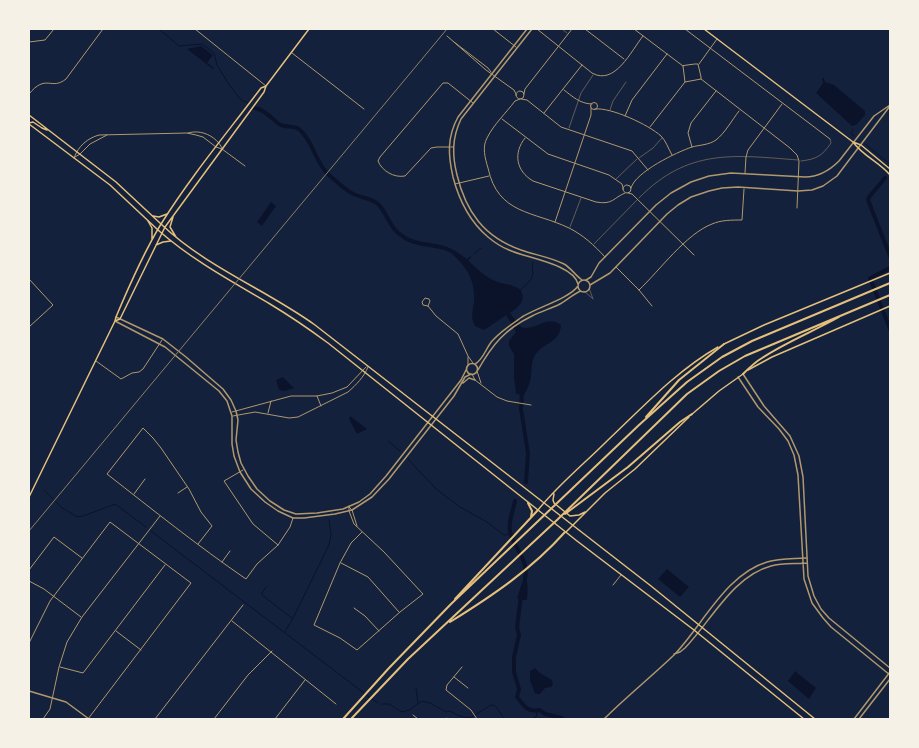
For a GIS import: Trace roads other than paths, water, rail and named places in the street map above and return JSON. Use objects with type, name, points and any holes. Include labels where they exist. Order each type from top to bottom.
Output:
[{"type":"highway","points":[[342,719],[451,604],[499,560],[639,425],[687,382],[704,369],[752,341],[890,283]]},
{"type":"highway","points":[[351,719],[408,659],[557,520],[686,394],[719,371],[745,356],[890,295]]},
{"type":"highway","points":[[743,374],[760,359],[778,347],[818,329],[847,312]]},
{"type":"highway","points":[[639,425],[679,380],[724,344]]},
{"type":"highway","points":[[557,520],[628,467],[680,422],[692,414]]},
{"type":"highway","points":[[528,504],[532,511],[531,518]]},
{"type":"highway","points":[[451,604],[468,583],[538,510]]},
{"type":"highway","points":[[446,625],[488,599],[511,582],[546,552],[565,532]]},
{"type":"main road","points":[[115,321],[120,319],[154,246],[165,227],[264,92],[266,86],[310,29]]},
{"type":"main road","points":[[704,29],[853,142],[890,175]]},
{"type":"main road","points":[[29,497],[96,361],[134,277],[161,224],[219,143],[261,88],[266,86]]},
{"type":"main road","points":[[29,115],[116,182],[177,238],[210,261],[309,321],[368,366],[640,577],[815,719]]},
{"type":"main road","points":[[29,123],[33,122],[50,131]]},
{"type":"main road","points":[[29,123],[110,185],[148,221],[172,241],[209,268],[305,326],[432,425],[528,504],[538,510],[698,633],[804,719]]},
{"type":"main road","points":[[853,142],[861,145],[890,169]]},
{"type":"main road","points":[[153,216],[159,217],[169,213]]},
{"type":"main road","points":[[174,214],[170,227],[177,238]]},
{"type":"main road","points":[[148,221],[152,228],[152,242]]},
{"type":"main road","points":[[154,246],[162,242],[172,241]]},
{"type":"main road","points":[[538,510],[544,502],[664,386],[698,359],[724,344],[764,325],[890,273]]},
{"type":"main road","points":[[565,532],[605,493],[635,469],[692,414],[738,377],[772,357],[890,306]]},
{"type":"main road","points":[[555,492],[553,497],[554,503],[570,516],[579,515],[587,510]]},
{"type":"street","points":[[29,42],[45,40],[54,29]]},
{"type":"street","points":[[29,94],[37,85],[41,83],[61,83],[66,79],[103,29]]},
{"type":"street","points":[[195,29],[266,86]]},
{"type":"street","points":[[493,29],[517,48]]},
{"type":"street","points":[[527,29],[513,45],[453,126],[449,147],[450,162],[459,197],[474,223],[487,236],[509,250],[570,272],[577,279],[578,285],[584,292],[590,285],[616,267],[678,205],[691,197],[722,188],[798,191],[812,190],[828,183],[837,176],[890,106]]},
{"type":"street","points":[[532,29],[465,113],[457,127],[453,147],[454,161],[459,183],[468,207],[477,220],[490,234],[504,243],[563,264],[572,270],[582,280],[586,280],[591,277],[597,266],[605,257],[671,193],[691,182],[718,174],[745,173],[799,177],[817,176],[830,169],[839,161],[876,114],[890,106]]},
{"type":"street","points":[[537,29],[594,74],[602,76],[611,74],[618,69],[643,36]]},
{"type":"street","points":[[572,29],[525,89],[524,94],[516,101],[490,134],[485,145],[485,155],[489,176],[501,195],[512,206],[569,228],[585,238],[605,257]]},
{"type":"street","points":[[585,29],[625,60]]},
{"type":"street","points":[[634,29],[683,66],[698,64],[718,39]]},
{"type":"street","points":[[685,29],[830,139]]},
{"type":"street","points":[[447,36],[453,41],[454,44],[475,61],[514,90],[520,91],[524,94],[526,100]]},
{"type":"street","points":[[291,53],[364,109]]},
{"type":"street","points":[[625,116],[632,100],[667,54]]},
{"type":"street","points":[[698,64],[701,77],[700,80]]},
{"type":"street","points":[[544,114],[582,65]]},
{"type":"street","points":[[650,128],[685,82],[683,66]]},
{"type":"street","points":[[685,82],[700,80],[794,151],[799,161],[797,208]]},
{"type":"street","points":[[453,147],[431,148],[405,176],[398,176],[389,173],[380,165],[378,161],[443,83],[448,83],[474,103]]},
{"type":"street","points":[[516,95],[525,89]]},
{"type":"street","points":[[563,89],[578,101],[587,104],[595,103],[601,108],[639,121],[662,138],[672,155]]},
{"type":"street","points":[[514,90],[516,101]]},
{"type":"street","points":[[692,147],[688,133],[691,123],[716,92]]},
{"type":"street","points":[[516,95],[520,99],[526,100],[561,127],[629,150],[648,170]]},
{"type":"street","points":[[745,173],[746,156],[750,146],[783,103]]},
{"type":"street","points":[[587,104],[595,110],[601,108]]},
{"type":"street","points":[[555,222],[591,115],[592,104]]},
{"type":"street","points":[[591,115],[597,108],[597,104]]},
{"type":"street","points":[[501,119],[548,154],[609,175],[622,184],[627,185],[632,184],[648,170],[672,155],[715,140],[740,110]]},
{"type":"street","points":[[74,158],[76,151],[84,143],[99,135],[187,133],[194,131],[205,133],[219,143],[222,149]]},
{"type":"street","points":[[187,133],[203,138],[216,147],[222,149],[245,166]]},
{"type":"street","points":[[74,158],[90,144],[107,135]]},
{"type":"street","points":[[525,138],[519,147],[518,153],[520,164],[525,175],[537,183],[603,204],[612,201],[625,193],[632,194],[694,255]]},
{"type":"street","points":[[455,184],[489,176]]},
{"type":"street","points":[[622,184],[625,193]]},
{"type":"street","points":[[632,184],[632,194]]},
{"type":"street","points":[[627,185],[631,188]]},
{"type":"street","points":[[622,195],[623,189],[627,185]]},
{"type":"street","points":[[639,290],[695,233],[713,224],[742,220],[744,188]]},
{"type":"street","points":[[628,193],[631,190]]},
{"type":"street","points":[[528,257],[529,252]]},
{"type":"street","points":[[616,267],[639,290],[652,306]]},
{"type":"street","points":[[29,279],[53,305],[29,327]]},
{"type":"street","points":[[467,367],[470,364],[480,360],[490,344],[504,329],[523,317],[572,292],[582,280]]},
{"type":"street","points":[[586,280],[590,285]]},
{"type":"street","points":[[461,386],[465,378],[478,371],[490,349],[507,332],[524,320],[557,306],[582,291]]},
{"type":"street","points":[[428,306],[430,302],[429,299],[425,298],[423,300],[423,305],[428,306],[436,316],[458,334],[468,356],[477,366],[481,383]]},
{"type":"street","points":[[116,317],[163,339],[223,389],[231,400],[236,411],[239,457],[251,482],[263,495],[277,506],[296,514],[317,513],[349,506],[359,502],[375,489],[461,380],[467,367],[468,356]]},
{"type":"street","points":[[115,321],[160,343],[219,391],[227,401],[231,412],[232,444],[234,456],[240,472],[251,489],[265,502],[278,511],[293,518],[314,517],[349,511],[365,503],[377,492],[436,420],[467,379],[471,378],[481,383],[497,397],[531,405]]},
{"type":"street","points":[[96,361],[121,379],[143,369],[163,339]]},
{"type":"street","points":[[231,412],[291,396],[317,396],[332,393],[342,389],[353,381],[362,370],[368,366]]},
{"type":"street","points":[[232,416],[255,412],[294,418],[301,416],[345,394],[355,386],[366,373],[368,366]]},
{"type":"street","points":[[467,367],[468,372],[475,380]]},
{"type":"street","points":[[743,374],[760,400],[794,443],[799,456],[802,468],[808,576],[814,596],[825,613],[841,629],[890,668]]},
{"type":"street","points":[[738,377],[758,407],[788,441],[794,455],[798,468],[802,563],[804,579],[812,603],[823,618],[838,632],[890,673],[854,719]]},
{"type":"street","points":[[342,389],[345,394]]},
{"type":"street","points":[[317,396],[321,406]]},
{"type":"street","points":[[268,413],[271,401]]},
{"type":"street","points":[[779,429],[782,426]]},
{"type":"street","points":[[198,544],[212,526],[201,512],[187,487],[161,448],[143,428],[107,474],[198,544],[246,579],[257,564],[278,545],[290,527],[293,518]]},
{"type":"street","points":[[244,469],[224,482],[253,524],[278,545]]},
{"type":"street","points":[[134,495],[145,480]]},
{"type":"street","points":[[178,493],[187,487]]},
{"type":"street","points":[[349,506],[352,510],[357,526]]},
{"type":"street","points":[[349,506],[349,511],[354,524],[384,552],[423,594],[357,650],[340,638],[314,626],[340,563],[351,543],[362,532]]},
{"type":"street","points":[[43,719],[50,709],[67,642],[82,617],[160,515]]},
{"type":"street","points":[[29,643],[47,605],[110,522],[165,565],[191,583],[88,719],[66,702],[29,691]]},
{"type":"street","points":[[29,570],[54,537],[82,559]]},
{"type":"street","points":[[222,562],[230,551]]},
{"type":"street","points":[[604,719],[674,654],[729,587],[742,574],[756,566],[768,562],[807,558]]},
{"type":"street","points":[[340,563],[368,577],[400,612]]},
{"type":"street","points":[[674,654],[685,648],[735,587],[745,579],[757,571],[772,566],[807,563]]},
{"type":"street","points":[[60,667],[83,673],[165,565]]},
{"type":"street","points":[[742,574],[745,579]]},
{"type":"street","points":[[613,585],[622,575]]},
{"type":"street","points":[[29,581],[44,589],[82,617]]},
{"type":"street","points":[[155,719],[244,605]]},
{"type":"street","points":[[354,608],[365,616],[379,632]]},
{"type":"street","points":[[232,620],[336,704]]},
{"type":"street","points":[[838,632],[841,629]]},
{"type":"street","points":[[116,630],[141,650]]},
{"type":"street","points":[[214,719],[248,675],[272,651]]},
{"type":"street","points":[[462,667],[447,685],[446,690],[477,718]]},
{"type":"street","points":[[453,677],[468,688]]},
{"type":"street","points":[[859,719],[890,679]]},
{"type":"street","points":[[275,719],[305,680]]},
{"type":"street","points":[[413,715],[418,719]]},
{"type":"lane","points":[[562,29],[568,34]]},
{"type":"lane","points":[[569,130],[583,89],[594,74]]},
{"type":"lane","points":[[610,111],[613,101],[626,82]]},
{"type":"lane","points":[[616,179],[662,138]]},
{"type":"lane","points":[[593,245],[656,182],[683,166],[710,158],[731,156],[799,161],[813,159],[821,155],[831,143],[830,139]]},
{"type":"lane","points":[[569,228],[574,219],[581,197]]},
{"type":"lane","points":[[584,292],[593,299],[589,288]]},
{"type":"water","points":[[201,46],[213,55],[207,63],[214,68],[213,69],[187,49]]},
{"type":"water","points":[[822,78],[824,78],[825,82],[834,85],[865,111],[865,115],[856,125],[852,126],[816,93],[823,83]]},
{"type":"water","points":[[271,202],[276,206],[262,226],[257,222]]},
{"type":"water","points":[[455,251],[467,259],[471,256],[468,260],[488,277],[498,282],[517,287],[521,291],[523,295],[522,301],[510,313],[521,327],[531,327],[551,321],[561,325],[560,331],[555,339],[543,347],[535,355],[532,363],[530,382],[524,395],[516,394],[514,354],[509,346],[509,341],[516,332],[506,315],[484,330],[475,326],[472,317],[474,294],[472,282],[463,265],[453,255],[453,252]]},
{"type":"water","points":[[283,377],[294,388],[285,391],[279,390],[276,380]]},
{"type":"water","points":[[350,416],[367,429],[357,434],[349,419]]},
{"type":"water","points":[[667,569],[689,587],[680,597],[658,579]]},
{"type":"water","points":[[525,574],[528,590],[527,600],[523,600],[517,598]]},
{"type":"water","points":[[535,668],[540,673],[552,680],[553,684],[551,687],[545,688],[540,694],[535,694],[530,680],[530,671]]},
{"type":"water","points":[[795,671],[816,688],[809,699],[788,681]]},
{"type":"waterway","points":[[159,29],[179,46],[202,44],[214,53],[217,65],[228,83],[241,100],[248,103]]},
{"type":"waterway","points":[[254,108],[264,112],[281,125],[299,129],[308,140],[324,170],[353,194],[378,204],[395,230],[404,237]]},
{"type":"waterway","points":[[853,129],[851,134],[854,136]]},
{"type":"waterway","points":[[865,144],[890,164]]},
{"type":"waterway","points":[[885,178],[868,200],[890,256]]},
{"type":"waterway","points":[[405,238],[418,243],[445,248],[457,255]]},
{"type":"waterway","points":[[474,254],[481,248]]},
{"type":"waterway","points":[[520,290],[529,282],[533,275],[533,262]]},
{"type":"waterway","points":[[890,268],[870,278],[890,329]]},
{"type":"waterway","points":[[522,391],[521,409],[528,453],[526,482]]},
{"type":"waterway","points":[[388,441],[400,451]]},
{"type":"waterway","points":[[408,459],[436,489],[460,507],[487,522],[504,535],[510,534]]},
{"type":"waterway","points":[[44,490],[61,507],[77,517],[115,504],[146,527]]},
{"type":"waterway","points":[[515,501],[510,522],[510,531],[524,561],[526,573],[525,579]]},
{"type":"waterway","points":[[285,632],[329,545],[331,534],[329,520]]},
{"type":"waterway","points":[[151,531],[373,700],[379,703]]},
{"type":"waterway","points":[[266,587],[262,595],[292,618]]},
{"type":"waterway","points":[[521,595],[517,627],[519,635],[514,657],[514,672],[519,689],[517,697],[524,706],[529,709],[540,710],[545,714],[562,719]]},
{"type":"waterway","points":[[416,688],[418,703]]},
{"type":"waterway","points":[[382,704],[389,704],[402,712],[409,710],[422,701],[430,703],[446,712],[450,711],[459,716],[470,718],[493,705],[497,708],[504,719]]},
{"type":"waterway","points":[[532,719],[536,717],[537,712],[541,711]]},
{"type":"railway","points":[[29,531],[447,29]]}]
